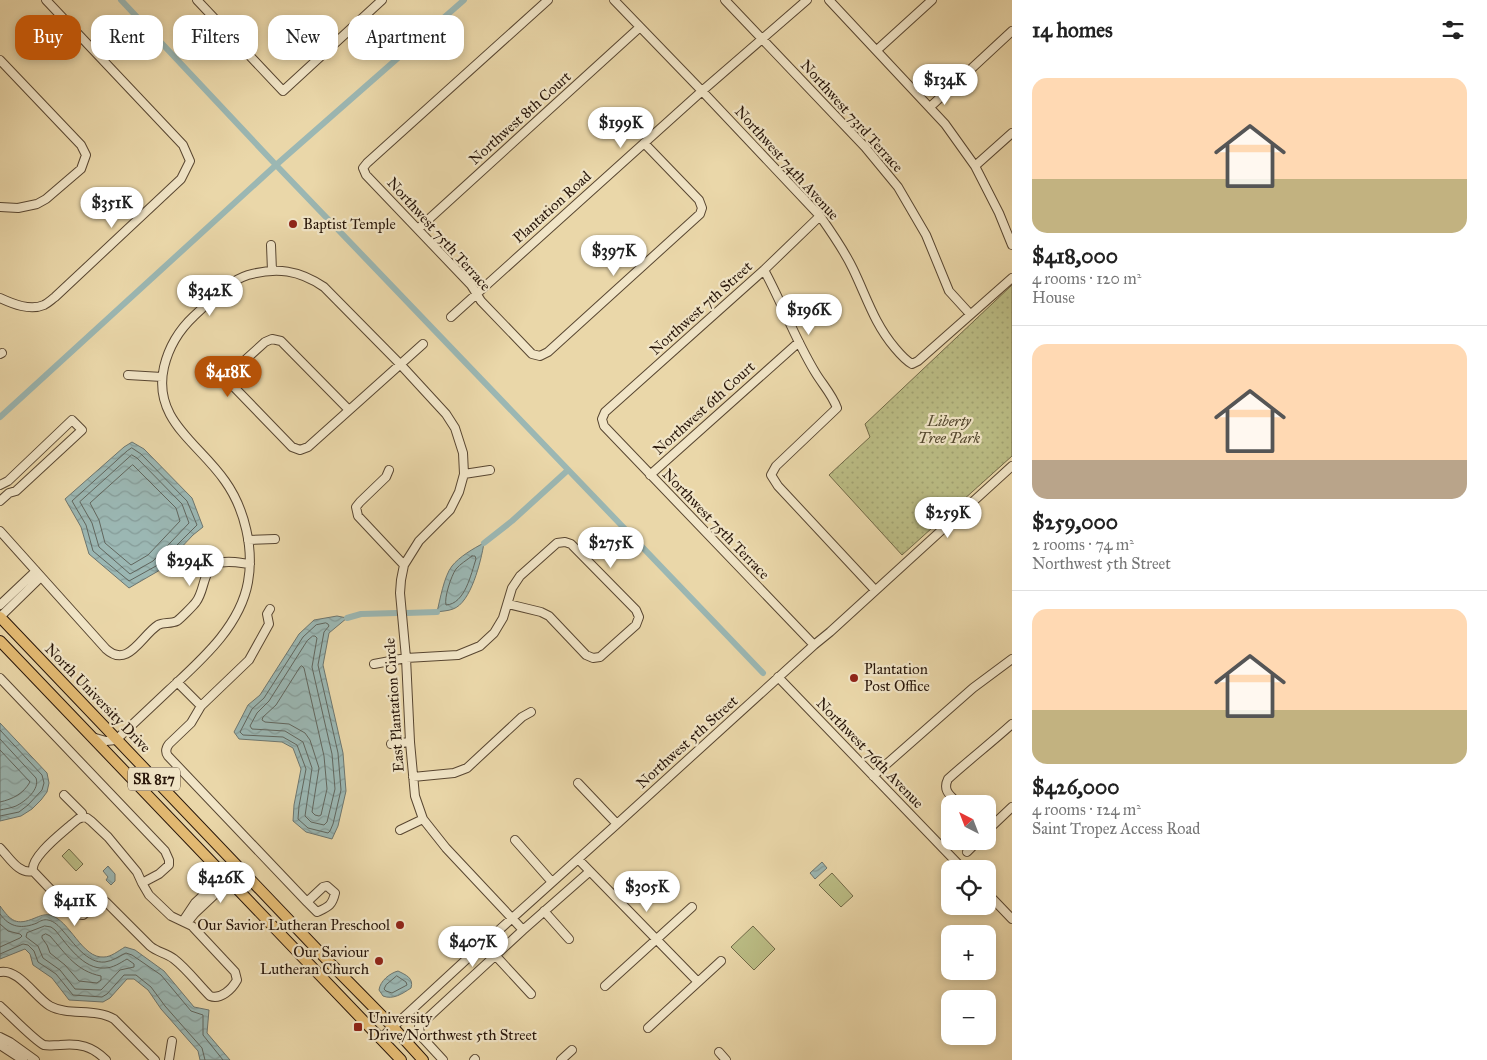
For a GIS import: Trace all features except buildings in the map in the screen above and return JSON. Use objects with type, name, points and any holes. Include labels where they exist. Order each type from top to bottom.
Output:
[{"type":"main road","name":"North University Drive","points":[[0,617],[423,1060]]},
{"type":"main road","name":"North University Drive","points":[[0,641],[400,1060]]},
{"type":"main road","points":[[227,879],[239,876],[249,878]]},
{"type":"street","points":[[0,298],[19,306],[44,305],[55,297],[182,179],[190,161],[183,145],[46,0]]},
{"type":"street","points":[[198,0],[283,91],[382,0]]},
{"type":"street","name":"Northwest 75th Terrace","points":[[548,0],[374,157],[363,168],[366,175],[471,285],[481,301],[532,354],[540,356],[548,352],[700,214],[702,208],[699,200],[644,143]]},
{"type":"street","name":"Northwest 74th Avenue","points":[[614,0],[820,216],[834,235],[852,268],[872,314],[884,335],[906,361],[912,364],[918,361],[970,314]]},
{"type":"street","name":"Northwest 73rd Terrace","points":[[725,0],[865,147],[898,187],[926,236],[948,291],[970,314]]},
{"type":"street","name":"Plantation Road","points":[[451,317],[702,91],[807,0]]},
{"type":"street","points":[[829,0],[945,124],[975,166],[999,213],[1012,245]]},
{"type":"street","points":[[877,50],[932,0]]},
{"type":"street","name":"Northwest 8th Court","points":[[418,229],[640,27]]},
{"type":"street","points":[[930,107],[1012,31]]},
{"type":"street","points":[[0,60],[81,145],[86,155],[81,168],[46,199],[37,204],[18,208],[0,207]]},
{"type":"street","points":[[975,166],[1012,133]]},
{"type":"street","name":"Northwest 7th Street","points":[[602,419],[605,412],[764,270],[820,216]]},
{"type":"street","points":[[271,245],[272,271]]},
{"type":"street","points":[[764,270],[815,373],[834,398],[837,408],[776,466],[771,475],[778,486],[875,590]]},
{"type":"street","name":"East Plantation Circle","points":[[162,377],[166,356],[174,339],[184,325],[225,287],[242,277],[257,273],[272,271],[292,272],[311,278],[324,287],[446,414],[455,428],[463,453],[464,474],[459,492],[450,510],[419,541],[404,565],[400,593],[415,796],[422,818],[446,848],[523,930]]},
{"type":"street","points":[[970,314],[1012,278]]},
{"type":"street","points":[[349,410],[281,341],[272,339],[265,342],[233,371],[230,378],[232,385],[292,447],[300,450],[308,447],[423,344]]},
{"type":"street","name":"Northwest 6th Court","points":[[650,475],[799,342]]},
{"type":"street","points":[[92,737],[106,741],[116,740],[217,643],[242,602],[250,564],[248,540],[242,516],[226,482],[181,431],[169,414],[163,395],[162,377],[128,375]]},
{"type":"street","name":"Northwest 75th Terrace","points":[[602,419],[604,426],[814,645]]},
{"type":"street","points":[[0,485],[8,481],[72,420],[82,430],[16,491],[9,493],[0,502]]},
{"type":"street","name":"Northwest 5th Street","points":[[380,1039],[1012,466]]},
{"type":"street","points":[[389,470],[386,477],[356,507],[358,516],[404,565]]},
{"type":"street","points":[[464,474],[490,470]]},
{"type":"street","points":[[1006,472],[1012,479]]},
{"type":"street","points":[[0,531],[106,649],[118,656],[129,652],[159,624],[176,621],[197,602],[208,572],[216,564],[224,562],[250,564]]},
{"type":"street","points":[[248,540],[275,539]]},
{"type":"street","points":[[374,664],[406,658],[458,655],[480,646],[494,632],[503,618],[512,588],[520,576],[557,543],[565,542],[571,544],[636,610],[639,617],[636,625],[600,657],[593,658],[586,655],[549,616],[542,612],[508,604]]},
{"type":"street","points":[[0,605],[38,574]]},
{"type":"street","points":[[0,617],[38,574]]},
{"type":"street","points":[[177,682],[201,706],[249,660],[269,624],[267,614],[270,609]]},
{"type":"street","points":[[873,776],[973,688],[1012,659]]},
{"type":"street","name":"Northwest 76th Avenue","points":[[778,677],[954,860]]},
{"type":"street","points":[[0,678],[165,852],[169,865],[159,874],[142,883]]},
{"type":"street","name":"North University Drive","points":[[201,706],[192,723],[169,744],[166,751],[168,756],[307,902]]},
{"type":"street","points":[[413,777],[454,773],[467,768],[522,717],[531,712]]},
{"type":"street","points":[[950,795],[946,791],[945,784],[948,779],[1012,724]]},
{"type":"street","points":[[391,744],[410,742]]},
{"type":"street","points":[[578,783],[617,824]]},
{"type":"street","points":[[64,795],[82,813],[83,817]]},
{"type":"street","points":[[996,822],[1012,807]]},
{"type":"street","points":[[83,817],[91,821],[108,837],[137,872],[142,883],[149,895],[170,916],[185,922],[208,942],[236,972],[237,980],[221,996],[210,996],[178,962],[154,950],[106,902],[99,902],[83,915],[76,915],[33,872],[32,867],[37,858],[72,824],[83,817]]},
{"type":"street","points":[[400,830],[422,818]]},
{"type":"street","points":[[515,840],[552,882]]},
{"type":"street","points":[[0,848],[24,872],[33,872]]},
{"type":"street","points":[[578,859],[698,982]]},
{"type":"street","points":[[443,1060],[420,1035],[419,1026],[495,955],[589,872]]},
{"type":"street","points":[[185,922],[192,907],[206,898],[227,879]]},
{"type":"street","points":[[996,903],[1012,920]]},
{"type":"street","points":[[605,986],[692,908]]},
{"type":"street","points":[[544,911],[569,939]]},
{"type":"street","points":[[495,955],[531,994]]},
{"type":"street","points":[[648,1028],[721,961]]},
{"type":"street","points":[[0,972],[7,971],[14,974],[54,1008],[100,1014],[114,1019],[155,1060]]},
{"type":"street","points":[[0,1006],[41,1044],[50,1046],[70,1044],[84,1046],[99,1052],[106,1060]]},
{"type":"street","points":[[0,1037],[35,1060]]},
{"type":"street","points":[[169,1060],[172,1041]]},
{"type":"street","points":[[0,1045],[23,1060]]},
{"type":"street","points":[[561,1060],[572,1050]]},
{"type":"street","points":[[719,1052],[726,1060]]},
{"type":"green space","name":"Liberty Tree Park","points":[[1012,285],[1012,456],[902,555],[829,475],[870,437],[865,424]]},
{"type":"green space","points":[[69,849],[83,864],[76,871],[62,856]]},
{"type":"green space","points":[[832,873],[853,896],[841,907],[819,885]]},
{"type":"green space","points":[[753,926],[775,949],[754,970],[731,947]]},
{"type":"water","points":[[132,442],[144,449],[192,498],[203,527],[160,570],[129,588],[89,554],[81,527],[65,499]]},
{"type":"water","points":[[484,543],[474,580],[465,599],[453,609],[437,612],[449,570],[463,556]]},
{"type":"water","points":[[337,616],[347,618],[329,633],[323,665],[343,753],[346,791],[338,826],[332,839],[306,832],[293,821],[301,769],[293,748],[282,742],[239,739],[234,732],[248,705],[260,695],[299,634],[314,620]]},
{"type":"water","points":[[0,723],[47,773],[49,783],[47,792],[32,809],[21,816],[0,821]]},
{"type":"water","points":[[822,862],[827,868],[815,879],[810,873]]},
{"type":"water","points":[[108,866],[115,874],[115,881],[111,885],[106,880],[108,877],[103,871]]},
{"type":"water","points":[[0,906],[7,915],[18,922],[46,915],[57,918],[89,952],[96,956],[109,956],[125,947],[135,950],[164,971],[194,1007],[209,1010],[207,1033],[230,1060],[200,1060],[198,1051],[161,1009],[148,990],[134,979],[127,979],[110,998],[103,1002],[69,1000],[52,978],[33,965],[30,954],[25,949],[0,959]]},
{"type":"water","points":[[398,971],[410,979],[411,988],[394,997],[383,996],[379,990],[381,984]]},
{"type":"waterway","points":[[121,0],[276,165],[763,673]]},
{"type":"waterway","points":[[0,417],[276,165],[464,0]]},
{"type":"waterway","points":[[484,543],[512,521],[568,470]]},
{"type":"waterway","points":[[406,613],[437,612]]},
{"type":"waterway","points":[[347,618],[361,614],[397,613]]},
{"type":"place","name":"Baptist Temple","points":[[293,224]]},
{"type":"place","name":"Plantation Post Office","points":[[854,678]]},
{"type":"place","name":"Our Savior Lutheran Preschool","points":[[400,925]]},
{"type":"place","name":"Our Saviour Lutheran Church","points":[[379,961]]},
{"type":"place","name":"University Drive/Northwest 5th Street","points":[[358,1027]]}]
